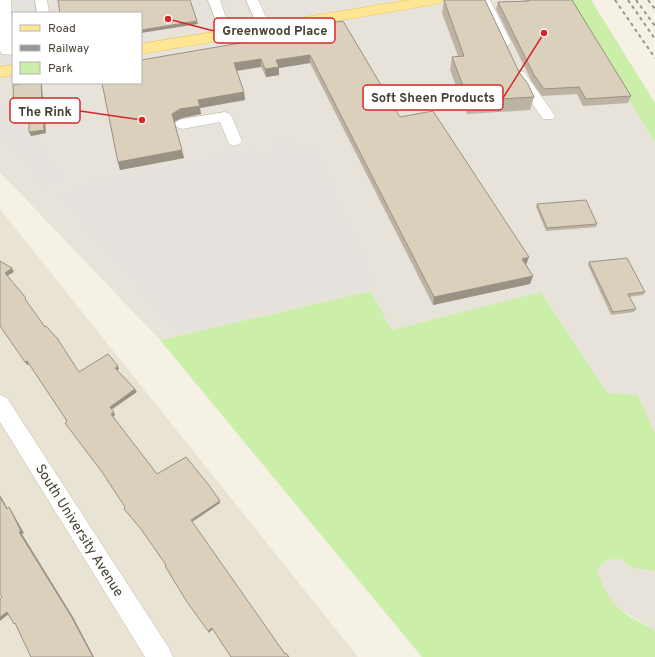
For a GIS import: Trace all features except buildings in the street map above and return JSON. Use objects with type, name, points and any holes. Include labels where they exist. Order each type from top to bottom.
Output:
[{"type":"main road","points":[[142,49],[426,1]]},
{"type":"main road","points":[[0,72],[12,70]]},
{"type":"street","points":[[5,0],[8,51],[12,51]]},
{"type":"street","points":[[41,0],[43,12]]},
{"type":"street","points":[[214,0],[220,18]]},
{"type":"street","points":[[252,0],[265,28]]},
{"type":"street","points":[[484,0],[524,84],[548,116]]},
{"type":"street","points":[[182,124],[225,117],[234,141]]},
{"type":"street","name":"South University Avenue","points":[[0,404],[160,657]]},
{"type":"shaded area","points":[[0,0],[570,0],[655,143],[655,434],[638,395],[607,394],[541,292],[390,330],[371,291],[160,340],[0,172]]},
{"type":"shaded area","points":[[0,0],[60,0],[62,12],[12,12],[12,57],[0,60]]},
{"type":"shaded area","points":[[195,0],[227,0],[234,16],[226,17],[228,24],[214,26],[213,21],[203,22]]},
{"type":"shaded area","points":[[0,103],[67,178],[46,188],[0,133]]},
{"type":"shaded area","points":[[291,138],[295,146],[302,150],[315,147],[377,285],[177,332],[58,196],[89,181],[257,148],[260,156],[274,153],[270,143]]},
{"type":"shaded area","points":[[0,209],[358,657],[0,657]]},
{"type":"shaded area","points":[[621,559],[632,568],[655,571],[655,632],[653,629],[615,606],[604,591],[597,569],[607,560]]},
{"type":"green space","points":[[570,0],[591,0],[655,103],[655,143]]},
{"type":"green space","points":[[371,291],[391,330],[541,292],[607,393],[638,395],[655,434],[655,571],[632,568],[621,559],[607,560],[597,569],[601,582],[611,600],[624,612],[653,629],[655,632],[655,657],[422,657],[160,340]]},
{"type":"railway","points":[[615,0],[655,58]]},
{"type":"railway","points":[[628,0],[655,39]]},
{"type":"railway","points":[[636,0],[655,26]]},
{"type":"railway","points":[[648,0],[655,9]]},
{"type":"place","name":"Greenwood Place","points":[[168,19]]},
{"type":"place","name":"Soft Sheen Products","points":[[544,33]]},
{"type":"place","name":"The Rink","points":[[142,120]]}]
